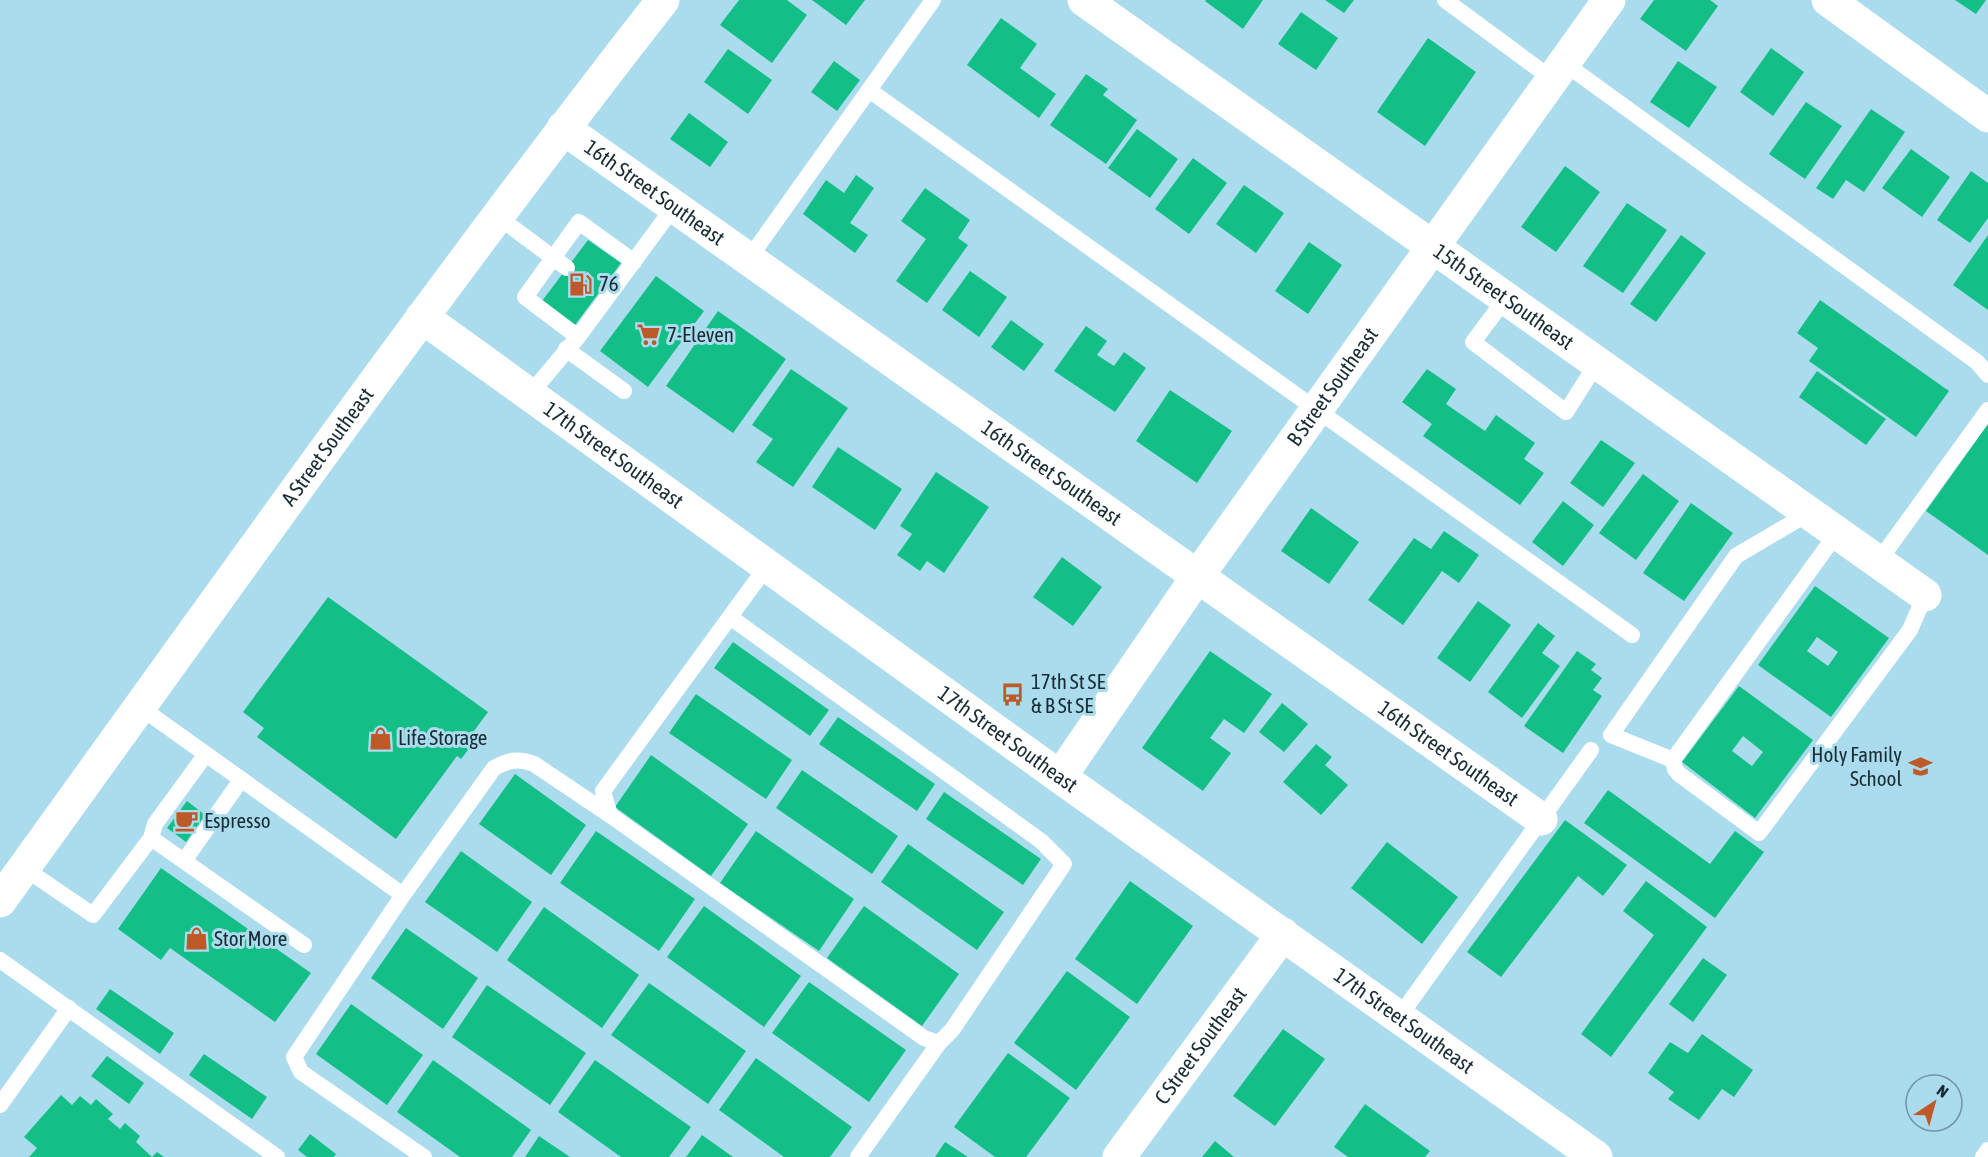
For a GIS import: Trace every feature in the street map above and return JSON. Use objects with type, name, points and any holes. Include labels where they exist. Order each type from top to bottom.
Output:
[{"type":"street","name":"A Street Southeast","points":[[0,901],[422,317],[562,128],[663,0]]},
{"type":"street","name":"15th Street Southeast","points":[[1084,0],[1925,595]]},
{"type":"street","name":"B Street Southeast","points":[[1060,777],[1197,577],[1609,0]]},
{"type":"street","points":[[1828,0],[1988,116]]},
{"type":"street","name":"16th Street Southeast","points":[[562,128],[1541,819]]},
{"type":"street","name":"17th Street Southeast","points":[[422,317],[1060,777],[1596,1157]]},
{"type":"street","name":"C Street Southeast","points":[[1119,1157],[1283,934]]},
{"type":"lane","points":[[748,260],[933,0]]},
{"type":"lane","points":[[1445,0],[1558,71],[1977,362],[1988,375]]},
{"type":"lane","points":[[869,90],[1632,635]]},
{"type":"lane","points":[[530,394],[578,337],[603,296],[634,262],[673,208]]},
{"type":"lane","points":[[497,216],[560,263]]},
{"type":"lane","points":[[578,337],[525,297],[560,263],[579,222],[634,262]]},
{"type":"lane","points":[[1506,298],[1473,342],[1566,412],[1597,363]]},
{"type":"lane","points":[[566,349],[624,391]]},
{"type":"lane","points":[[1878,562],[1988,410]]},
{"type":"lane","points":[[1673,760],[1611,735],[1736,556],[1809,513]]},
{"type":"lane","points":[[1837,533],[1673,760],[1679,774],[1759,834],[1910,630],[1925,595]]},
{"type":"lane","points":[[610,815],[603,790],[767,566]]},
{"type":"lane","points":[[730,617],[1041,841],[1064,864],[952,1030],[939,1043],[858,1157]]},
{"type":"lane","points":[[140,707],[403,895]]},
{"type":"lane","points":[[1399,1017],[1591,750]]},
{"type":"lane","points":[[24,868],[93,915],[151,838],[155,824],[206,754]]},
{"type":"lane","points":[[424,1157],[301,1072],[294,1057],[403,895],[494,768],[510,760],[522,760],[534,764],[610,815],[924,1038],[939,1043]]},
{"type":"lane","points":[[184,861],[242,780]]},
{"type":"lane","points":[[151,838],[304,945]]},
{"type":"lane","points":[[0,960],[277,1157]]},
{"type":"lane","points":[[0,1105],[69,1008]]},
{"type":"lane","points":[[1983,1157],[1988,1150]]},
{"type":"building","points":[[739,0],[787,0],[807,15],[772,63],[720,25]]},
{"type":"building","points":[[812,0],[865,0],[846,25]]},
{"type":"building","points":[[1206,0],[1263,0],[1243,29]]},
{"type":"building","points":[[1325,0],[1354,0],[1344,13]]},
{"type":"building","points":[[1654,0],[1710,0],[1718,6],[1686,51],[1640,19]]},
{"type":"building","points":[[1955,0],[1986,0],[1976,14]]},
{"type":"building","points":[[1301,12],[1338,38],[1316,70],[1278,44]]},
{"type":"building","points":[[1001,18],[1037,44],[1020,68],[1056,94],[1039,118],[967,65]]},
{"type":"building","points":[[1428,38],[1476,72],[1425,146],[1377,112]]},
{"type":"building","points":[[1771,48],[1804,72],[1773,116],[1740,92]]},
{"type":"building","points":[[728,49],[772,80],[748,114],[704,82]]},
{"type":"building","points":[[834,61],[860,80],[837,111],[811,92]]},
{"type":"building","points":[[1678,61],[1717,87],[1689,128],[1650,102]]},
{"type":"building","points":[[1086,74],[1108,89],[1103,95],[1137,120],[1106,164],[1050,125]]},
{"type":"building","points":[[1806,102],[1842,126],[1805,179],[1769,154]]},
{"type":"building","points":[[1871,109],[1905,132],[1864,192],[1846,180],[1833,199],[1816,188]]},
{"type":"building","points":[[689,113],[728,142],[710,167],[670,139]]},
{"type":"building","points":[[1137,129],[1178,159],[1150,198],[1108,168]]},
{"type":"building","points":[[1911,149],[1950,177],[1922,217],[1882,188]]},
{"type":"building","points":[[1193,158],[1227,183],[1189,234],[1155,209]]},
{"type":"building","points":[[1565,166],[1600,192],[1556,252],[1521,227]]},
{"type":"building","points":[[1971,171],[1988,183],[1988,218],[1970,243],[1937,220]]},
{"type":"building","points":[[856,175],[874,188],[850,223],[868,235],[855,253],[803,214],[826,180],[844,193]]},
{"type":"building","points":[[1244,185],[1284,213],[1256,253],[1216,224]]},
{"type":"building","points":[[925,188],[970,220],[958,238],[968,245],[927,303],[896,281],[926,239],[901,221]]},
{"type":"building","points":[[1627,203],[1667,230],[1623,293],[1583,266]]},
{"type":"building","points":[[1681,235],[1706,253],[1656,322],[1630,304]]},
{"type":"building","points":[[1988,235],[1988,310],[1953,285]]},
{"type":"building","points":[[588,240],[621,263],[575,325],[542,301]]},
{"type":"building","points":[[1309,242],[1342,265],[1308,314],[1275,291]]},
{"type":"building","points":[[970,271],[1007,297],[979,337],[942,310]]},
{"type":"building","points":[[656,276],[704,311],[648,387],[600,351]]},
{"type":"building","points":[[1820,300],[1949,391],[1916,437],[1809,361],[1818,348],[1797,333]]},
{"type":"building","points":[[718,311],[786,359],[733,433],[666,386]]},
{"type":"building","points":[[1011,320],[1044,344],[1024,371],[991,347]]},
{"type":"building","points":[[1086,326],[1107,341],[1097,355],[1114,366],[1124,352],[1146,368],[1115,412],[1054,371]]},
{"type":"building","points":[[791,369],[848,408],[793,487],[756,462],[773,439],[752,425]]},
{"type":"building","points":[[1427,369],[1456,389],[1446,404],[1485,431],[1496,415],[1535,443],[1524,459],[1544,473],[1520,505],[1423,436],[1432,424],[1402,402]]},
{"type":"building","points":[[1817,371],[1886,419],[1866,445],[1799,397]]},
{"type":"building","points":[[1170,390],[1232,431],[1197,483],[1136,441]]},
{"type":"building","points":[[1988,424],[1988,555],[1926,511]]},
{"type":"building","points":[[1601,440],[1635,463],[1603,507],[1570,483]]},
{"type":"building","points":[[838,447],[902,489],[875,530],[812,487]]},
{"type":"building","points":[[936,472],[989,507],[944,573],[927,561],[920,571],[897,555],[912,534],[900,526]]},
{"type":"building","points":[[1643,474],[1679,501],[1636,560],[1599,533]]},
{"type":"building","points":[[1563,501],[1594,525],[1563,566],[1532,542]]},
{"type":"building","points":[[1691,503],[1733,533],[1684,601],[1643,573]]},
{"type":"building","points":[[1311,508],[1359,542],[1329,584],[1281,551]]},
{"type":"building","points":[[1444,531],[1479,555],[1459,583],[1442,571],[1403,625],[1368,600],[1414,538],[1431,549]]},
{"type":"building","points":[[1062,557],[1102,587],[1073,626],[1033,597]]},
{"type":"building","points":[[1815,586],[1889,638],[1831,717],[1758,665]],"holes":[[[1817,637],[1838,652],[1828,666],[1807,651]]]},
{"type":"building","points":[[328,597],[488,712],[474,731],[480,735],[461,759],[457,756],[396,839],[257,737],[264,728],[243,712]]},
{"type":"building","points":[[1478,601],[1511,625],[1470,682],[1437,658]]},
{"type":"building","points":[[1538,623],[1555,636],[1542,653],[1560,666],[1522,718],[1488,692]]},
{"type":"building","points":[[733,642],[829,710],[810,736],[714,668]]},
{"type":"building","points":[[1210,651],[1272,694],[1244,733],[1224,719],[1210,738],[1231,753],[1203,791],[1142,748]]},
{"type":"building","points":[[1577,651],[1596,664],[1591,670],[1602,678],[1593,690],[1602,696],[1563,753],[1524,726]]},
{"type":"building","points":[[1739,686],[1813,740],[1755,818],[1682,762]],"holes":[[[1743,736],[1763,752],[1752,766],[1732,751]]]},
{"type":"building","points":[[696,694],[792,760],[766,799],[669,733]]},
{"type":"building","points":[[1282,703],[1308,724],[1284,752],[1259,732]]},
{"type":"building","points":[[838,717],[935,784],[917,811],[819,744]]},
{"type":"building","points":[[1316,744],[1332,757],[1325,765],[1348,785],[1321,815],[1283,782]]},
{"type":"building","points":[[651,755],[748,824],[711,876],[615,807]]},
{"type":"building","points":[[802,770],[898,836],[872,874],[776,808]]},
{"type":"building","points":[[515,774],[586,825],[551,875],[479,824]]},
{"type":"building","points":[[1608,790],[1710,864],[1735,831],[1764,852],[1715,918],[1584,823]]},
{"type":"building","points":[[944,792],[1041,859],[1023,885],[926,819]]},
{"type":"building","name":"Espresso","points":[[187,801],[205,815],[186,842],[167,828]]},
{"type":"building","points":[[1565,820],[1627,865],[1603,896],[1578,876],[1501,977],[1467,952]]},
{"type":"building","points":[[596,831],[695,899],[659,951],[560,883]]},
{"type":"building","points":[[756,831],[854,899],[819,951],[720,883]]},
{"type":"building","points":[[1387,842],[1458,897],[1422,944],[1351,888]]},
{"type":"building","points":[[908,844],[1004,912],[977,950],[881,882]]},
{"type":"building","points":[[461,851],[532,902],[497,952],[425,902]]},
{"type":"building","name":"Stor More","points":[[161,868],[311,973],[275,1022],[170,948],[161,960],[118,929]]},
{"type":"building","points":[[1130,881],[1193,926],[1137,1004],[1075,959]]},
{"type":"building","points":[[1646,881],[1707,927],[1611,1057],[1581,1034],[1654,935],[1623,911]]},
{"type":"building","points":[[704,906],[801,976],[764,1027],[667,957]]},
{"type":"building","points":[[864,906],[959,974],[922,1026],[827,958]]},
{"type":"building","points":[[544,907],[639,975],[602,1028],[507,960]]},
{"type":"building","points":[[406,928],[478,978],[443,1029],[371,978]]},
{"type":"building","points":[[1703,958],[1727,975],[1693,1022],[1669,1004]]},
{"type":"building","points":[[1067,971],[1130,1017],[1076,1090],[1014,1043]]},
{"type":"building","points":[[809,982],[906,1050],[869,1102],[772,1033]]},
{"type":"building","points":[[649,983],[746,1051],[708,1104],[611,1035]]},
{"type":"building","points":[[487,985],[586,1053],[550,1105],[452,1037]]},
{"type":"building","points":[[110,989],[174,1033],[160,1054],[96,1009]]},
{"type":"building","points":[[351,1004],[423,1055],[387,1105],[316,1054]]},
{"type":"building","points":[[1283,1029],[1325,1059],[1275,1126],[1233,1096]]},
{"type":"building","points":[[1702,1034],[1753,1070],[1734,1097],[1722,1089],[1699,1120],[1668,1099],[1674,1092],[1648,1073],[1670,1042],[1688,1053]]},
{"type":"building","points":[[1008,1053],[1070,1098],[1026,1157],[995,1157],[954,1127]]},
{"type":"building","points":[[204,1054],[267,1097],[252,1119],[189,1075]]},
{"type":"building","points":[[107,1056],[144,1083],[129,1104],[91,1076]]},
{"type":"building","points":[[756,1058],[852,1127],[830,1157],[784,1157],[719,1110]]},
{"type":"building","points":[[433,1060],[531,1130],[512,1157],[460,1157],[397,1112]]},
{"type":"building","points":[[595,1060],[691,1127],[669,1157],[621,1157],[558,1112]]},
{"type":"building","points":[[61,1095],[72,1105],[80,1096],[91,1105],[96,1099],[113,1114],[108,1119],[120,1129],[125,1123],[140,1136],[136,1142],[152,1157],[29,1157],[37,1148],[24,1137]]},
{"type":"building","points":[[1365,1104],[1430,1151],[1425,1157],[1348,1157],[1334,1147]]},
{"type":"building","points":[[310,1134],[336,1154],[334,1157],[307,1157],[298,1150]]},
{"type":"building","points":[[702,1135],[733,1157],[686,1157]]},
{"type":"building","points":[[539,1136],[570,1157],[525,1157]]},
{"type":"building","points":[[1215,1141],[1234,1157],[1202,1157]]},
{"type":"building","points":[[945,1142],[968,1157],[935,1157]]},
{"type":"building","points":[[157,1152],[164,1157],[152,1157]]},
{"type":"place","name":"76","points":[[581,284]]},
{"type":"place","name":"7-Eleven","points":[[649,335]]},
{"type":"place","name":"17th St SE & B St SE","points":[[1013,694]]},
{"type":"place","name":"Life Storage","points":[[380,738]]},
{"type":"place","name":"Holy Family School","points":[[1920,767]]},
{"type":"place","name":"Espresso","points":[[186,821]]},
{"type":"place","name":"Stor More","points":[[196,939]]}]
